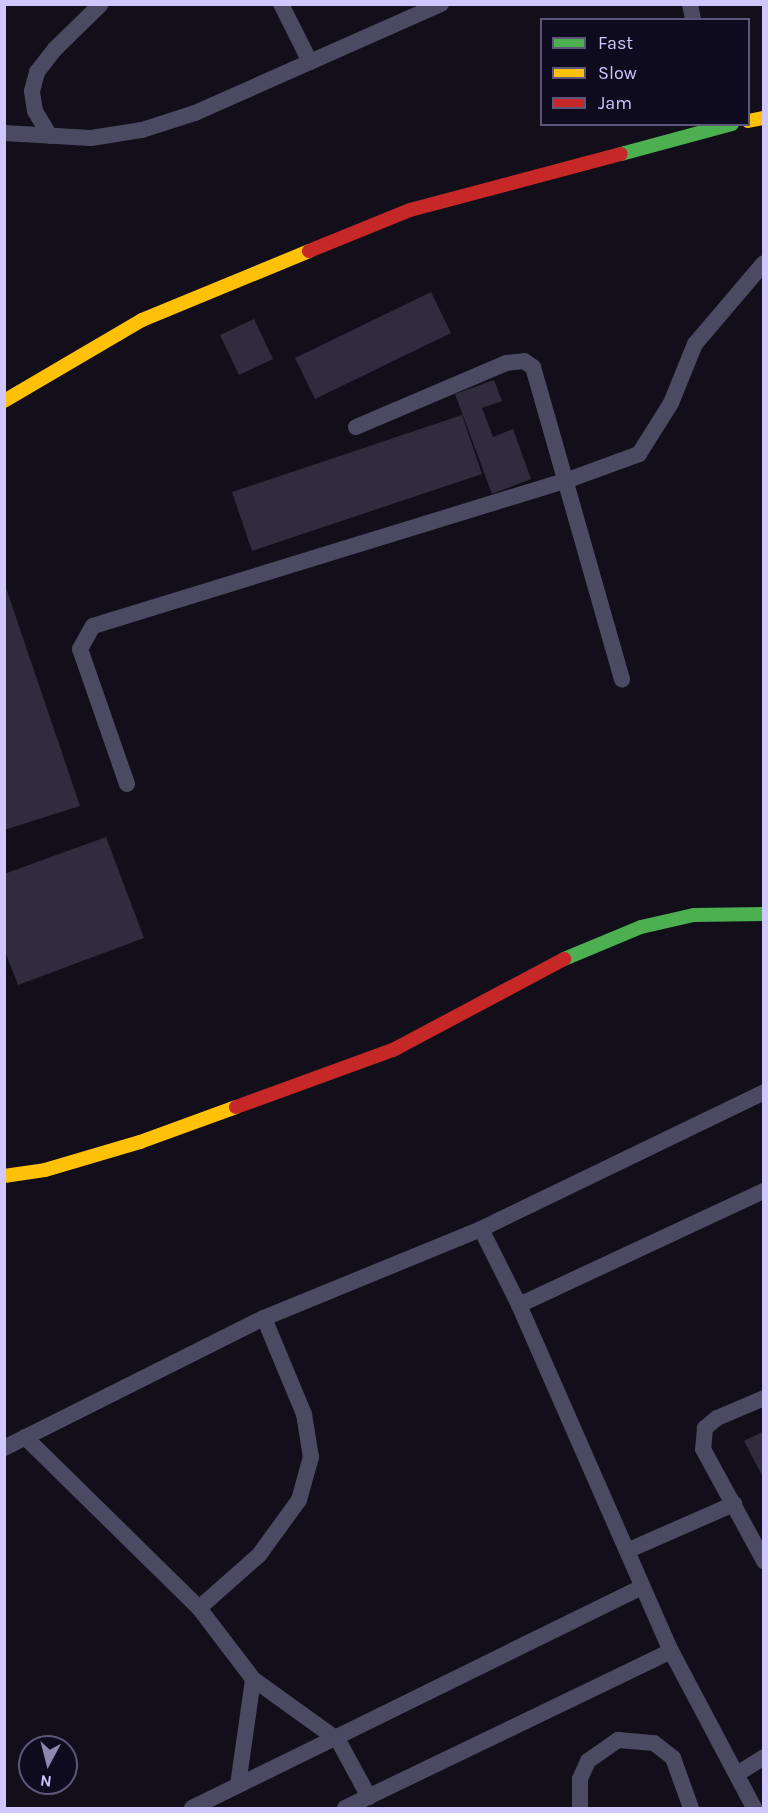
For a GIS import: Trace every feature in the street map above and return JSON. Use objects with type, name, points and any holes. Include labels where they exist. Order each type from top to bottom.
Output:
[{"type":"street","points":[[4,401],[142,320],[410,210],[722,126]]},
{"type":"street","points":[[4,1176],[45,1170],[140,1142],[393,1050],[564,959],[640,927],[694,915],[764,914]]},
{"type":"lane","points":[[50,136],[35,111],[32,91],[37,72],[55,49],[101,4]]},
{"type":"lane","points":[[281,4],[310,62]]},
{"type":"lane","points":[[4,133],[92,138],[142,130],[195,113],[441,4]]},
{"type":"lane","points":[[127,784],[80,649],[93,626],[568,480],[639,454],[672,403],[695,344],[764,263]]},
{"type":"lane","points":[[356,427],[506,363],[524,360],[533,366],[568,480],[622,680]]},
{"type":"lane","points":[[4,1448],[264,1318],[481,1229],[764,1092]]},
{"type":"lane","points":[[519,1305],[764,1191]]},
{"type":"lane","points":[[481,1229],[519,1305],[629,1550],[642,1587],[671,1651],[754,1809]]},
{"type":"lane","points":[[199,1608],[259,1555],[299,1500],[311,1457],[304,1414],[264,1318]]},
{"type":"lane","points":[[764,1398],[717,1418],[705,1428],[703,1449],[764,1561]]},
{"type":"lane","points":[[25,1437],[199,1608],[253,1679],[338,1740],[369,1797]]},
{"type":"lane","points":[[629,1550],[734,1504]]},
{"type":"lane","points":[[192,1809],[238,1785],[338,1740],[642,1587]]},
{"type":"lane","points":[[345,1809],[671,1651]]},
{"type":"lane","points":[[238,1785],[253,1679]]},
{"type":"lane","points":[[580,1809],[580,1779],[588,1761],[618,1740],[654,1743],[673,1758],[691,1809]]},
{"type":"lane","points":[[737,1774],[764,1757]]},
{"type":"building","points":[[431,292],[451,333],[315,399],[295,358]]},
{"type":"building","points":[[254,319],[273,359],[239,375],[220,335]]},
{"type":"building","points":[[494,380],[502,401],[482,408],[493,437],[513,429],[531,479],[492,494],[455,394]]},
{"type":"building","points":[[462,415],[482,474],[252,551],[232,492]]},
{"type":"building","points":[[4,582],[80,806],[4,830]]},
{"type":"building","points":[[106,837],[144,938],[18,985],[4,949],[4,874]]},
{"type":"building","points":[[764,1431],[764,1479],[744,1441]]},
{"type":"traffic: fast","points":[[621,154],[725,126]]},
{"type":"traffic: fast","points":[[564,959],[641,927],[694,915],[764,914]]},
{"type":"traffic: slow","points":[[750,121],[764,118]]},
{"type":"traffic: slow","points":[[4,401],[142,320],[309,251]]},
{"type":"traffic: slow","points":[[4,1176],[45,1170],[140,1142],[236,1107]]},
{"type":"traffic: jam","points":[[309,251],[410,210],[621,154]]},
{"type":"traffic: jam","points":[[236,1107],[393,1050],[564,959]]}]
